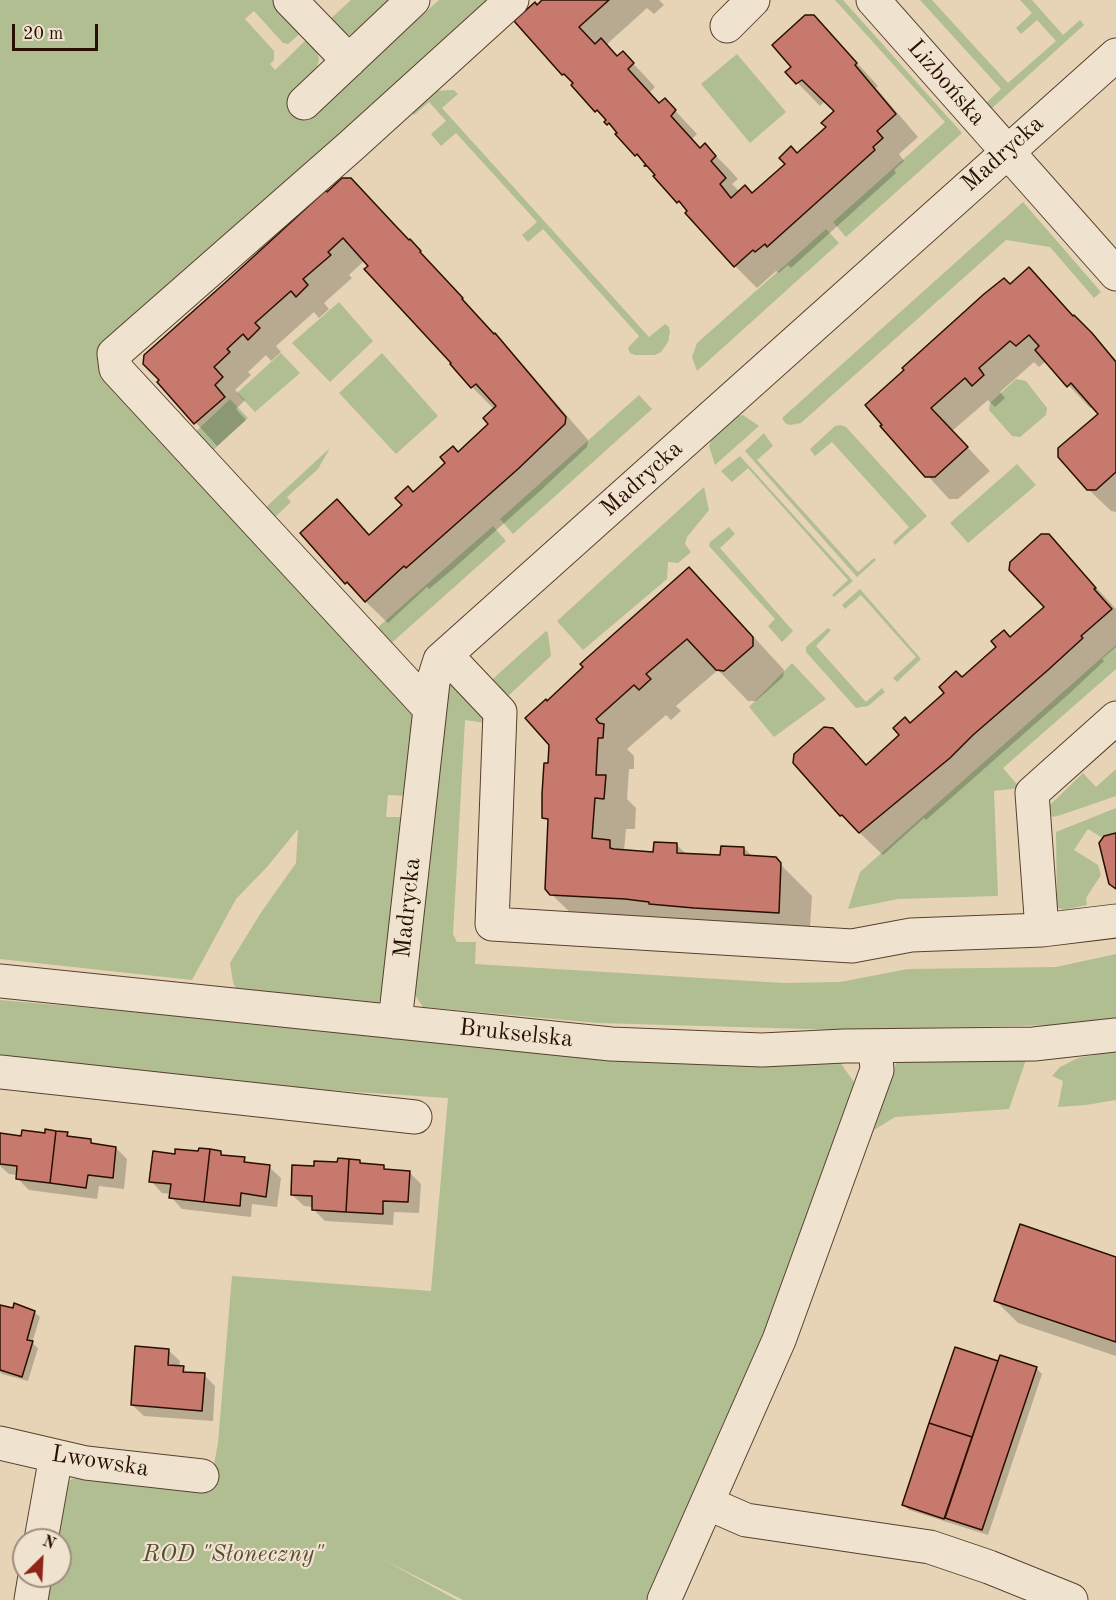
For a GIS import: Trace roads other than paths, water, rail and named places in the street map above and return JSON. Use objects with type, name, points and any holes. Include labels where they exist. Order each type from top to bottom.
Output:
[{"type":"street","points":[[290,0],[349,61]]},
{"type":"street","points":[[304,104],[413,0]]},
{"type":"street","points":[[430,709],[116,369],[114,354],[351,146],[512,0]]},
{"type":"street","points":[[727,26],[753,0]]},
{"type":"street","name":"Lizbońska","points":[[873,0],[1116,274]]},
{"type":"street","name":"Madrycka","points":[[395,1022],[430,709],[435,675],[440,660],[1116,55]]},
{"type":"street","points":[[446,655],[500,712],[492,924],[852,946],[911,935],[1042,930],[1116,921]]},
{"type":"street","points":[[1042,930],[1032,793],[1116,718]]},
{"type":"street","name":"Brukselska","points":[[0,981],[623,1044],[762,1050],[1034,1044],[1116,1035]]},
{"type":"street","points":[[664,1600],[779,1340],[877,1070],[875,1046]]},
{"type":"street","points":[[0,1072],[415,1117]]},
{"type":"street","name":"Lwowska","points":[[0,1443],[86,1462],[202,1476]]},
{"type":"street","points":[[44,1528],[56,1456]]},
{"type":"street","points":[[707,1503],[746,1520],[930,1547],[989,1567],[1071,1600]]},
{"type":"park label","name":"ROD \"Słoneczny\"","points":[[233,1555]]}]
